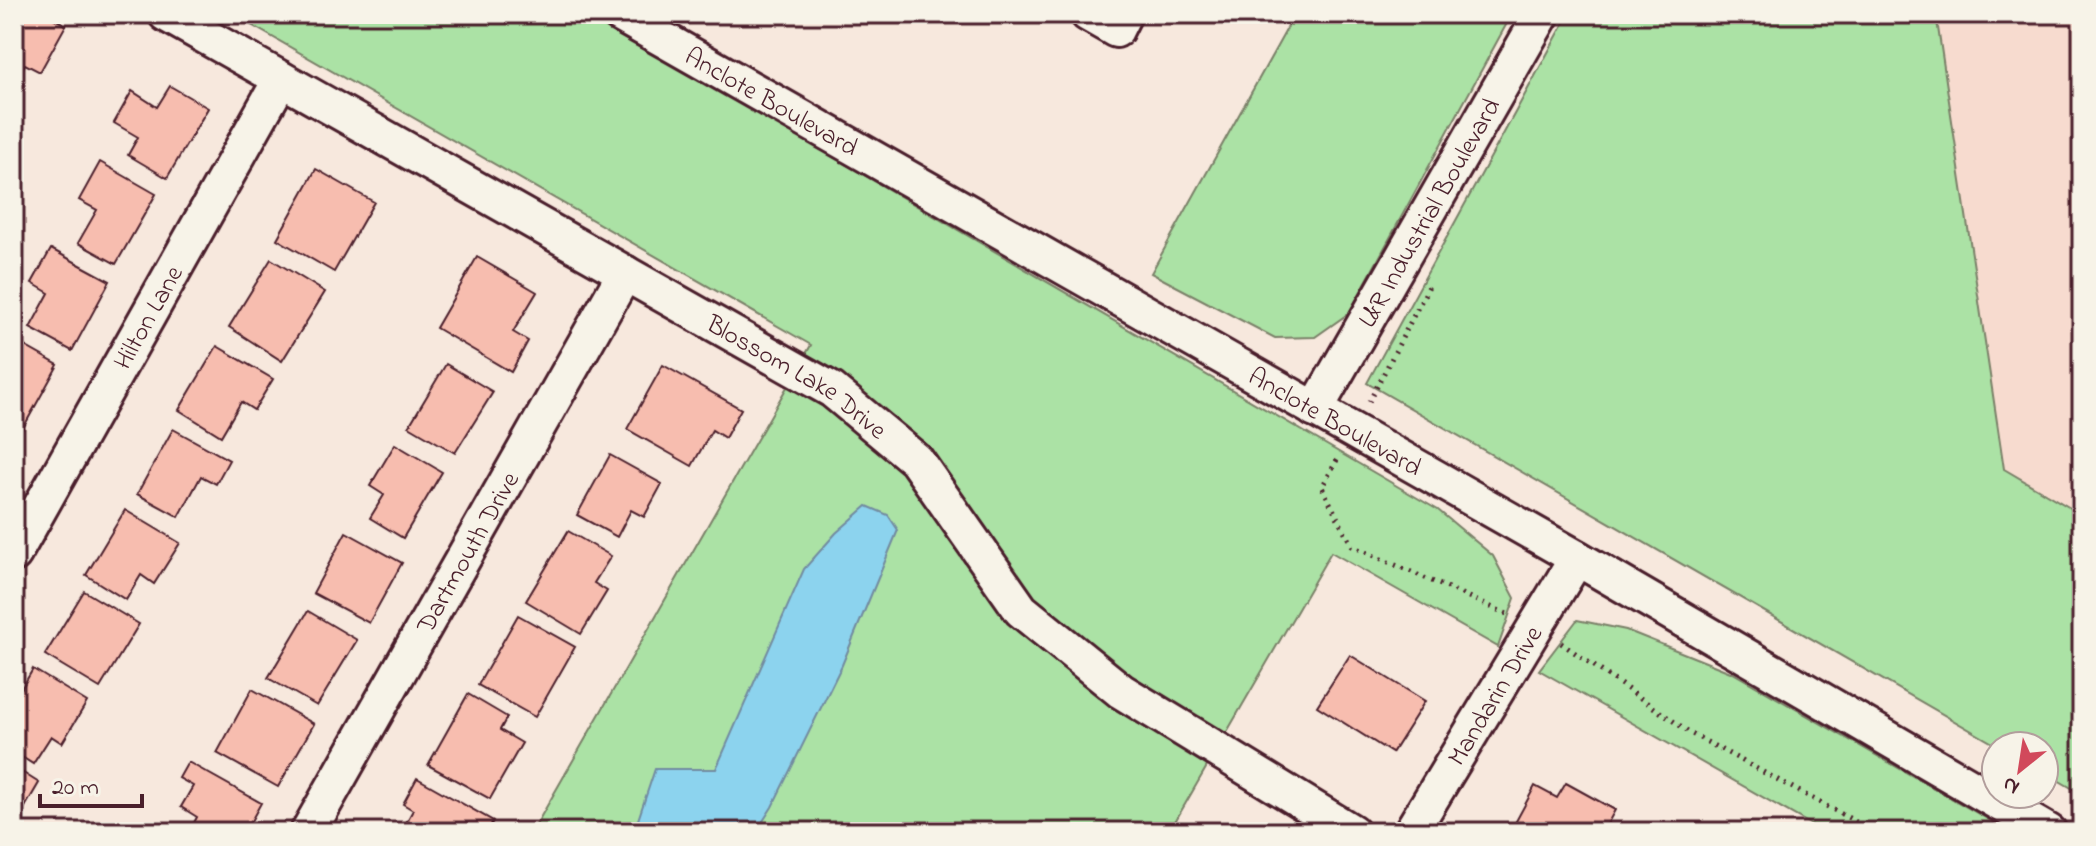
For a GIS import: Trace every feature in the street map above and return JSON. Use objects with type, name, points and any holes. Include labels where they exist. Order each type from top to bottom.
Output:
[{"type":"street","name":"Blossom Lake Drive","points":[[166,14],[832,390],[916,460],[1021,610],[1121,691],[1352,832]]},
{"type":"street","name":"Anclote Boulevard","points":[[619,14],[1577,558],[2049,832]]},
{"type":"street","name":"L&R Industrial Boulevard","points":[[1315,410],[1542,14]]},
{"type":"street","name":"Hilton Lane","points":[[14,554],[281,79]]},
{"type":"street","name":"Dartmouth Drive","points":[[308,832],[625,273]]},
{"type":"street","name":"Mandarin Drive","points":[[1411,832],[1577,558]]},
{"type":"shaded area","points":[[1936,14],[2082,14],[2082,515],[2004,470]]},
{"type":"green space","points":[[232,14],[588,14],[1438,510],[1493,556],[1515,598],[1498,647],[1331,552],[1169,832],[532,832],[811,345]]},
{"type":"green space","points":[[1295,14],[1512,14],[1349,313],[1315,337],[1275,338],[1151,273]]},
{"type":"green space","points":[[1569,14],[1936,14],[2004,469],[2082,515],[2082,794],[2060,781],[2060,730],[1980,730],[1980,736],[1367,383]]},
{"type":"green space","points":[[1577,620],[1626,630],[1733,673],[2010,832],[1824,832],[1539,670]]},
{"type":"water","points":[[867,506],[888,515],[898,530],[842,665],[772,807],[756,832],[634,832],[655,769],[716,769],[804,569],[836,533]]},
{"type":"building","points":[[14,14],[46,14],[66,25],[40,72],[25,64],[14,83]]},
{"type":"building","points":[[170,86],[208,108],[167,178],[128,155],[138,137],[114,123],[132,91],[157,107]]},
{"type":"building","points":[[100,162],[156,194],[116,264],[78,243],[97,210],[79,200]]},
{"type":"building","points":[[316,169],[374,202],[334,272],[277,239]]},
{"type":"building","points":[[51,249],[110,281],[72,351],[30,328],[49,293],[32,283]]},
{"type":"building","points":[[477,257],[537,292],[513,332],[528,341],[511,372],[436,328]]},
{"type":"building","points":[[271,259],[325,292],[282,361],[229,327]]},
{"type":"building","points":[[14,340],[58,365],[22,430],[14,425]]},
{"type":"building","points":[[217,346],[273,379],[254,410],[241,402],[221,436],[179,410]]},
{"type":"building","points":[[446,364],[493,392],[455,453],[409,426]]},
{"type":"building","points":[[663,365],[741,409],[725,438],[712,430],[692,466],[627,429]]},
{"type":"building","points":[[173,429],[229,460],[216,484],[201,476],[179,517],[137,494]]},
{"type":"building","points":[[395,444],[442,472],[403,538],[370,518],[384,495],[370,486]]},
{"type":"building","points":[[610,455],[662,484],[644,517],[631,510],[617,537],[577,515]]},
{"type":"building","points":[[125,510],[180,543],[154,584],[141,575],[126,600],[86,575]]},
{"type":"building","points":[[568,531],[611,556],[594,583],[607,591],[581,634],[526,601]]},
{"type":"building","points":[[346,532],[402,563],[369,623],[313,593]]},
{"type":"building","points":[[84,591],[139,624],[100,688],[45,655]]},
{"type":"building","points":[[308,611],[357,640],[317,706],[268,678]]},
{"type":"building","points":[[518,615],[575,647],[535,717],[478,685]]},
{"type":"building","points":[[1350,655],[1425,701],[1392,753],[1317,706]]},
{"type":"building","points":[[33,669],[87,702],[62,743],[51,736],[33,764],[14,752],[14,701]]},
{"type":"building","points":[[252,689],[314,724],[278,787],[217,753]]},
{"type":"building","points":[[468,694],[507,717],[500,730],[522,743],[490,799],[428,765]]},
{"type":"building","points":[[188,762],[261,803],[245,832],[189,832],[197,817],[181,807],[193,786],[179,778]]},
{"type":"building","points":[[14,767],[39,783],[14,826]]},
{"type":"building","points":[[417,778],[493,821],[487,832],[401,832],[413,810],[403,804]]},
{"type":"building","points":[[1566,783],[1615,810],[1603,832],[1532,832],[1515,823],[1535,786],[1557,798]]}]
